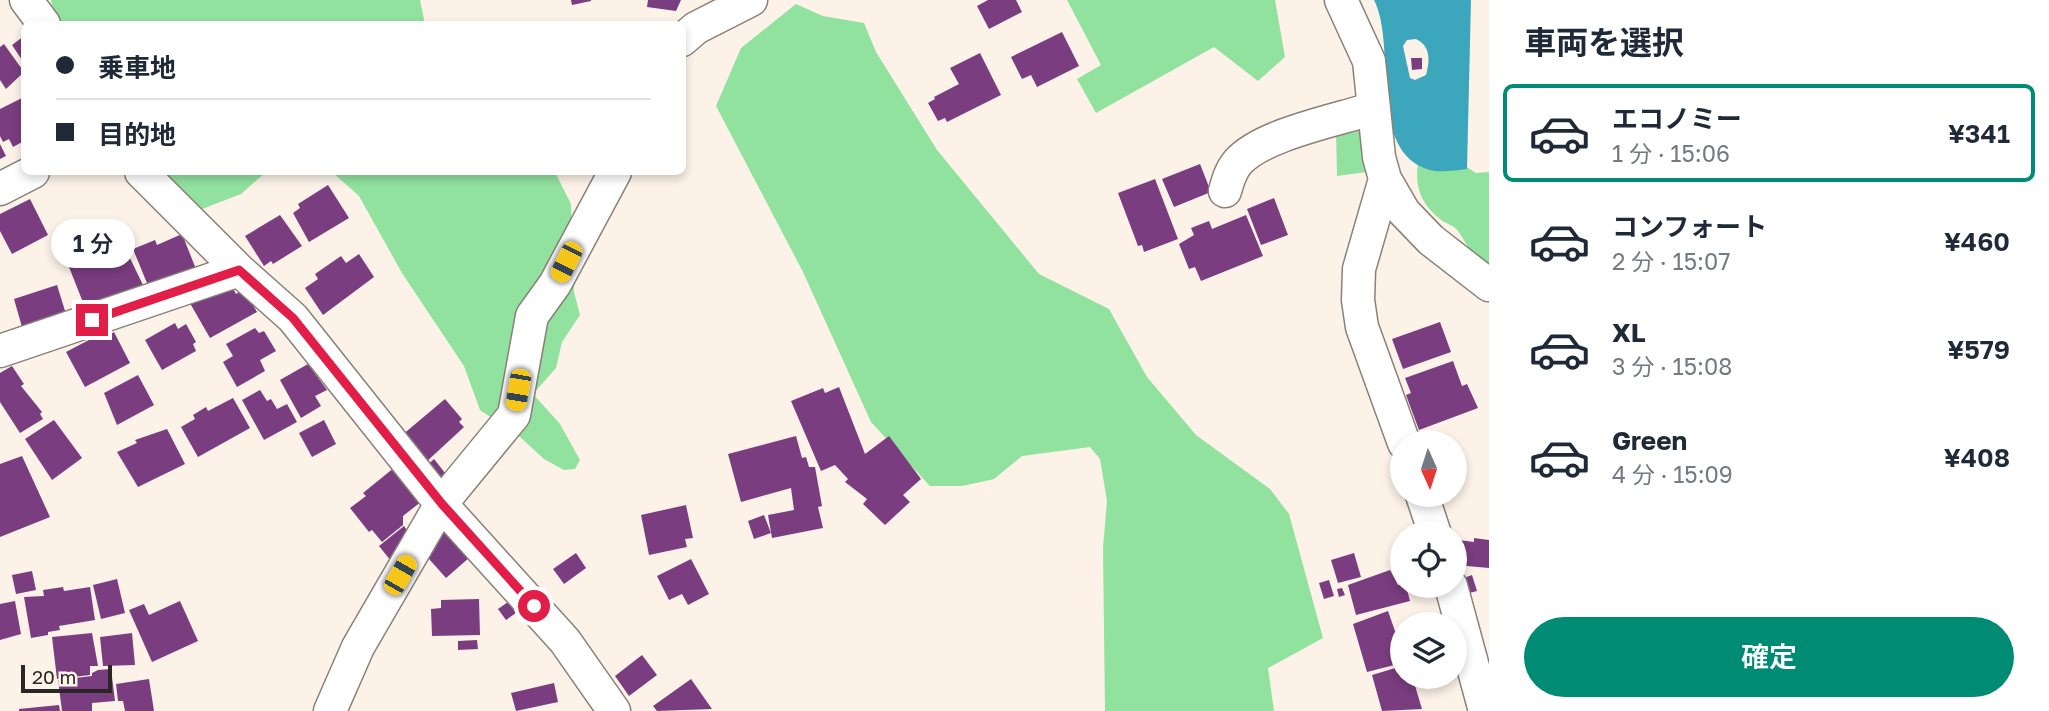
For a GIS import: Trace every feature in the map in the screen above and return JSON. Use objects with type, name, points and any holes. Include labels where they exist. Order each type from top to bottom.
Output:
[{"type":"street","points":[[0,6],[7,0]]},
{"type":"street","points":[[26,0],[42,21]]},
{"type":"street","points":[[686,30],[699,0]]},
{"type":"street","points":[[686,36],[751,0]]},
{"type":"street","points":[[1341,0],[1369,61],[1385,179],[1404,212],[1489,285]]},
{"type":"street","points":[[1224,191],[1230,173],[1249,152],[1279,138],[1374,108]]},
{"type":"street","points":[[0,189],[27,175]]},
{"type":"street","points":[[144,175],[239,270],[293,318],[442,504],[565,641],[614,711]]},
{"type":"street","points":[[330,711],[358,647],[442,504],[514,415],[532,316],[555,284],[613,175]]},
{"type":"street","points":[[1385,179],[1359,269],[1358,300],[1362,327],[1399,430]]},
{"type":"street","points":[[0,351],[239,270]]},
{"type":"street","points":[[1454,598],[1485,711]]},
{"type":"green space","points":[[51,0],[420,0],[424,21],[59,21],[53,12]]},
{"type":"green space","points":[[1067,0],[1275,0],[1285,57],[1258,81],[1214,47],[1096,113],[1077,79],[1101,65]]},
{"type":"green space","points":[[796,4],[823,16],[864,23],[876,52],[937,150],[1039,274],[1109,309],[1147,377],[1196,435],[1270,489],[1289,514],[1323,638],[1268,668],[1274,711],[1105,711],[1103,548],[1107,501],[1100,459],[1090,447],[1022,456],[994,479],[962,486],[930,486],[871,422],[803,272],[716,106],[741,48]]},
{"type":"green space","points":[[1365,123],[1374,171],[1337,176],[1336,128]]},
{"type":"green space","points":[[1420,155],[1460,163],[1476,173],[1489,172],[1489,268],[1474,256],[1456,229],[1440,219],[1422,198],[1417,182]]},
{"type":"green space","points":[[164,175],[263,175],[241,194],[202,209],[183,198]]},
{"type":"green space","points":[[335,175],[556,175],[571,204],[574,292],[580,315],[562,342],[556,368],[533,394],[560,424],[580,460],[575,469],[564,470],[544,459],[520,437],[480,410],[464,366],[402,273],[359,196]]},
{"type":"water","points":[[1374,0],[1471,0],[1467,169],[1430,170],[1410,159],[1398,142],[1390,121],[1381,20]],"holes":[[[1416,39],[1427,50],[1428,64],[1426,75],[1415,80],[1410,78],[1403,46],[1407,40]]]},
{"type":"building","points":[[571,0],[591,0],[591,1],[572,5]]},
{"type":"building","points":[[648,0],[681,0],[676,11],[647,7]]},
{"type":"building","points":[[988,0],[1016,0],[1022,12],[989,29],[977,6]]},
{"type":"building","points":[[1062,32],[1079,66],[1037,87],[1031,75],[1022,79],[1011,57]]},
{"type":"building","points":[[21,38],[21,58],[12,45]]},
{"type":"building","points":[[4,44],[21,68],[21,75],[6,89],[0,80],[0,47]]},
{"type":"building","points":[[980,53],[1001,95],[947,122],[945,118],[938,121],[928,103],[959,84],[950,68]]},
{"type":"building","points":[[1411,58],[1422,58],[1422,69],[1412,70]]},
{"type":"building","points":[[21,98],[21,143],[13,147],[9,139],[3,142],[0,136],[0,109]]},
{"type":"building","points":[[0,144],[6,156],[0,159]]},
{"type":"building","points":[[1200,164],[1211,192],[1174,207],[1162,179]]},
{"type":"building","points":[[1155,179],[1178,239],[1144,252],[1142,245],[1138,246],[1118,193]]},
{"type":"building","points":[[328,185],[349,218],[309,242],[293,213],[300,208],[298,204]]},
{"type":"building","points":[[1274,198],[1288,235],[1261,245],[1247,209]]},
{"type":"building","points":[[30,199],[48,235],[12,254],[0,231],[0,214]]},
{"type":"building","points":[[280,215],[302,246],[273,264],[271,261],[264,266],[245,236]]},
{"type":"building","points":[[1246,215],[1263,256],[1201,281],[1195,267],[1189,269],[1179,244],[1194,235],[1191,228],[1209,221],[1212,229]]},
{"type":"building","points":[[182,234],[196,269],[149,288],[133,249],[155,240],[157,245]]},
{"type":"building","points":[[127,252],[144,287],[86,310],[67,262],[89,253],[91,257],[101,253],[105,261]]},
{"type":"building","points":[[359,254],[374,277],[323,315],[305,288],[318,279],[315,274],[341,256],[346,263]]},
{"type":"building","points":[[230,283],[236,294],[244,289],[257,312],[210,338],[187,298]]},
{"type":"building","points":[[57,285],[66,314],[22,327],[14,299]]},
{"type":"building","points":[[1440,322],[1451,352],[1403,369],[1392,339]]},
{"type":"building","points":[[175,323],[178,329],[186,324],[196,342],[193,344],[196,351],[162,370],[145,340]]},
{"type":"building","points":[[255,328],[259,333],[264,331],[276,351],[260,360],[265,371],[237,387],[223,362],[233,356],[226,344]]},
{"type":"building","points":[[106,331],[108,336],[114,332],[130,363],[85,387],[66,352]]},
{"type":"building","points":[[1453,361],[1462,386],[1467,384],[1478,408],[1419,430],[1406,395],[1411,393],[1405,378]]},
{"type":"building","points":[[308,364],[327,390],[315,396],[321,406],[301,418],[280,380]]},
{"type":"building","points":[[12,366],[24,384],[21,386],[42,412],[40,414],[43,419],[20,433],[0,402],[0,373]]},
{"type":"building","points":[[138,375],[154,405],[117,425],[104,393]]},
{"type":"building","points":[[839,387],[865,454],[889,436],[921,479],[903,495],[910,502],[885,525],[863,504],[867,499],[845,482],[848,479],[835,465],[821,471],[791,401],[823,388],[825,393]]},
{"type":"building","points":[[260,390],[267,401],[271,399],[277,409],[287,404],[297,422],[264,440],[242,400]]},
{"type":"building","points":[[233,398],[250,428],[198,457],[181,427],[195,419],[193,415],[206,407],[208,411]]},
{"type":"building","points":[[445,399],[462,419],[459,422],[464,427],[424,464],[401,436]]},
{"type":"building","points":[[54,420],[82,458],[52,480],[25,439]]},
{"type":"building","points":[[324,420],[336,444],[312,457],[299,433]]},
{"type":"building","points":[[167,429],[185,464],[138,487],[117,452],[137,443],[135,440]]},
{"type":"building","points":[[796,436],[802,458],[806,457],[809,467],[815,467],[822,506],[818,507],[823,528],[772,538],[768,515],[794,510],[791,488],[741,502],[728,454]]},
{"type":"building","points":[[22,456],[50,517],[0,537],[0,464]]},
{"type":"building","points":[[434,459],[449,478],[438,487],[423,469]]},
{"type":"building","points":[[395,467],[422,501],[403,516],[403,525],[382,542],[372,530],[369,532],[350,508],[366,496],[363,493]]},
{"type":"building","points":[[686,505],[693,538],[685,539],[687,547],[649,555],[641,515]]},
{"type":"building","points":[[764,515],[771,533],[754,539],[748,521]]},
{"type":"building","points":[[404,526],[409,533],[391,561],[379,546]]},
{"type":"building","points":[[446,530],[470,557],[446,578],[422,551]]},
{"type":"building","points":[[1474,538],[1489,540],[1489,568],[1467,566],[1467,541],[1474,542]]},
{"type":"building","points":[[576,553],[586,568],[564,584],[553,569]]},
{"type":"building","points":[[1354,553],[1361,577],[1338,583],[1331,560]]},
{"type":"building","points":[[691,559],[709,594],[688,605],[682,594],[669,600],[657,576]]},
{"type":"building","points":[[1390,570],[1390,598],[1409,598],[1410,601],[1356,615],[1348,585]]},
{"type":"building","points":[[32,571],[36,590],[16,594],[12,575]]},
{"type":"building","points":[[1472,575],[1477,591],[1467,594],[1467,577]]},
{"type":"building","points":[[117,579],[125,613],[101,619],[93,585]]},
{"type":"building","points":[[1329,580],[1334,596],[1324,599],[1319,583]]},
{"type":"building","points":[[63,587],[64,591],[90,587],[95,620],[59,626],[60,630],[31,638],[24,597],[44,596],[43,590]]},
{"type":"building","points":[[1342,588],[1345,595],[1339,597],[1337,589]]},
{"type":"building","points":[[479,599],[480,635],[432,636],[431,609],[441,608],[441,600]]},
{"type":"building","points":[[15,601],[21,634],[0,640],[0,604]]},
{"type":"building","points":[[180,601],[198,641],[152,662],[129,610],[144,604],[149,615]]},
{"type":"building","points":[[508,602],[516,613],[506,620],[498,609]]},
{"type":"building","points":[[1388,611],[1390,666],[1367,672],[1353,624]]},
{"type":"building","points":[[92,633],[98,666],[90,666],[90,675],[57,679],[52,637]]},
{"type":"building","points":[[132,633],[135,665],[103,666],[100,637]]},
{"type":"building","points":[[477,640],[478,649],[458,650],[458,641]]},
{"type":"building","points":[[642,655],[657,675],[629,696],[615,676]]},
{"type":"building","points":[[111,669],[115,701],[92,703],[92,711],[62,711],[58,680],[92,676],[92,673],[98,670]]},
{"type":"building","points":[[1390,670],[1390,689],[1416,689],[1422,709],[1382,711],[1372,675]]},
{"type":"building","points":[[149,679],[154,711],[125,711],[123,701],[118,701],[116,684]]},
{"type":"building","points":[[691,679],[712,709],[657,711],[653,706]]},
{"type":"building","points":[[554,683],[558,702],[516,711],[511,693]]},
{"type":"building","points":[[59,705],[60,711],[19,711],[19,709]]},
{"type":"route","points":[[92,320],[239,270],[293,318],[442,504],[534,606]]}]
